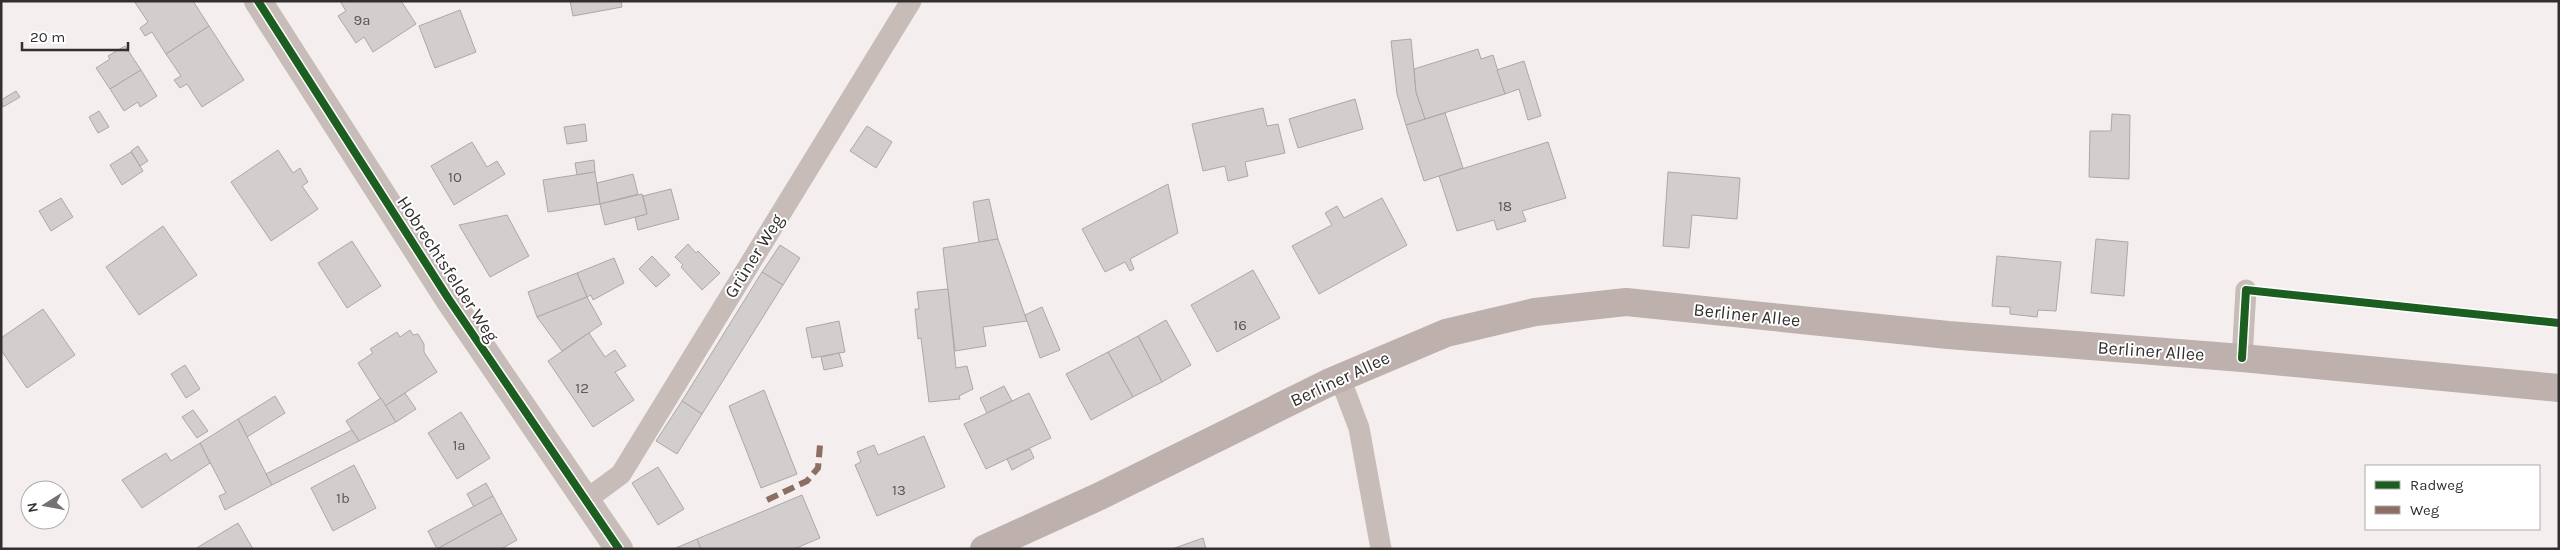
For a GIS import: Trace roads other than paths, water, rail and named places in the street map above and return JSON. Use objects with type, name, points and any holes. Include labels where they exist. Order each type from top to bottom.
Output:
[{"type":"main road","name":"Berliner Allee","points":[[984,549],[1100,496],[1340,378],[1446,333],[1535,312],[1626,302],[1948,335],[2242,358],[2559,388]]},
{"type":"street","name":"Hobrechtsfelder Weg","points":[[258,1],[448,298],[619,549]]},
{"type":"lane","name":"Grüner Weg","points":[[586,500],[621,474],[910,1]]},
{"type":"lane","points":[[2242,358],[2246,290]]},
{"type":"lane","points":[[1340,378],[1359,428],[1381,549]]}]
